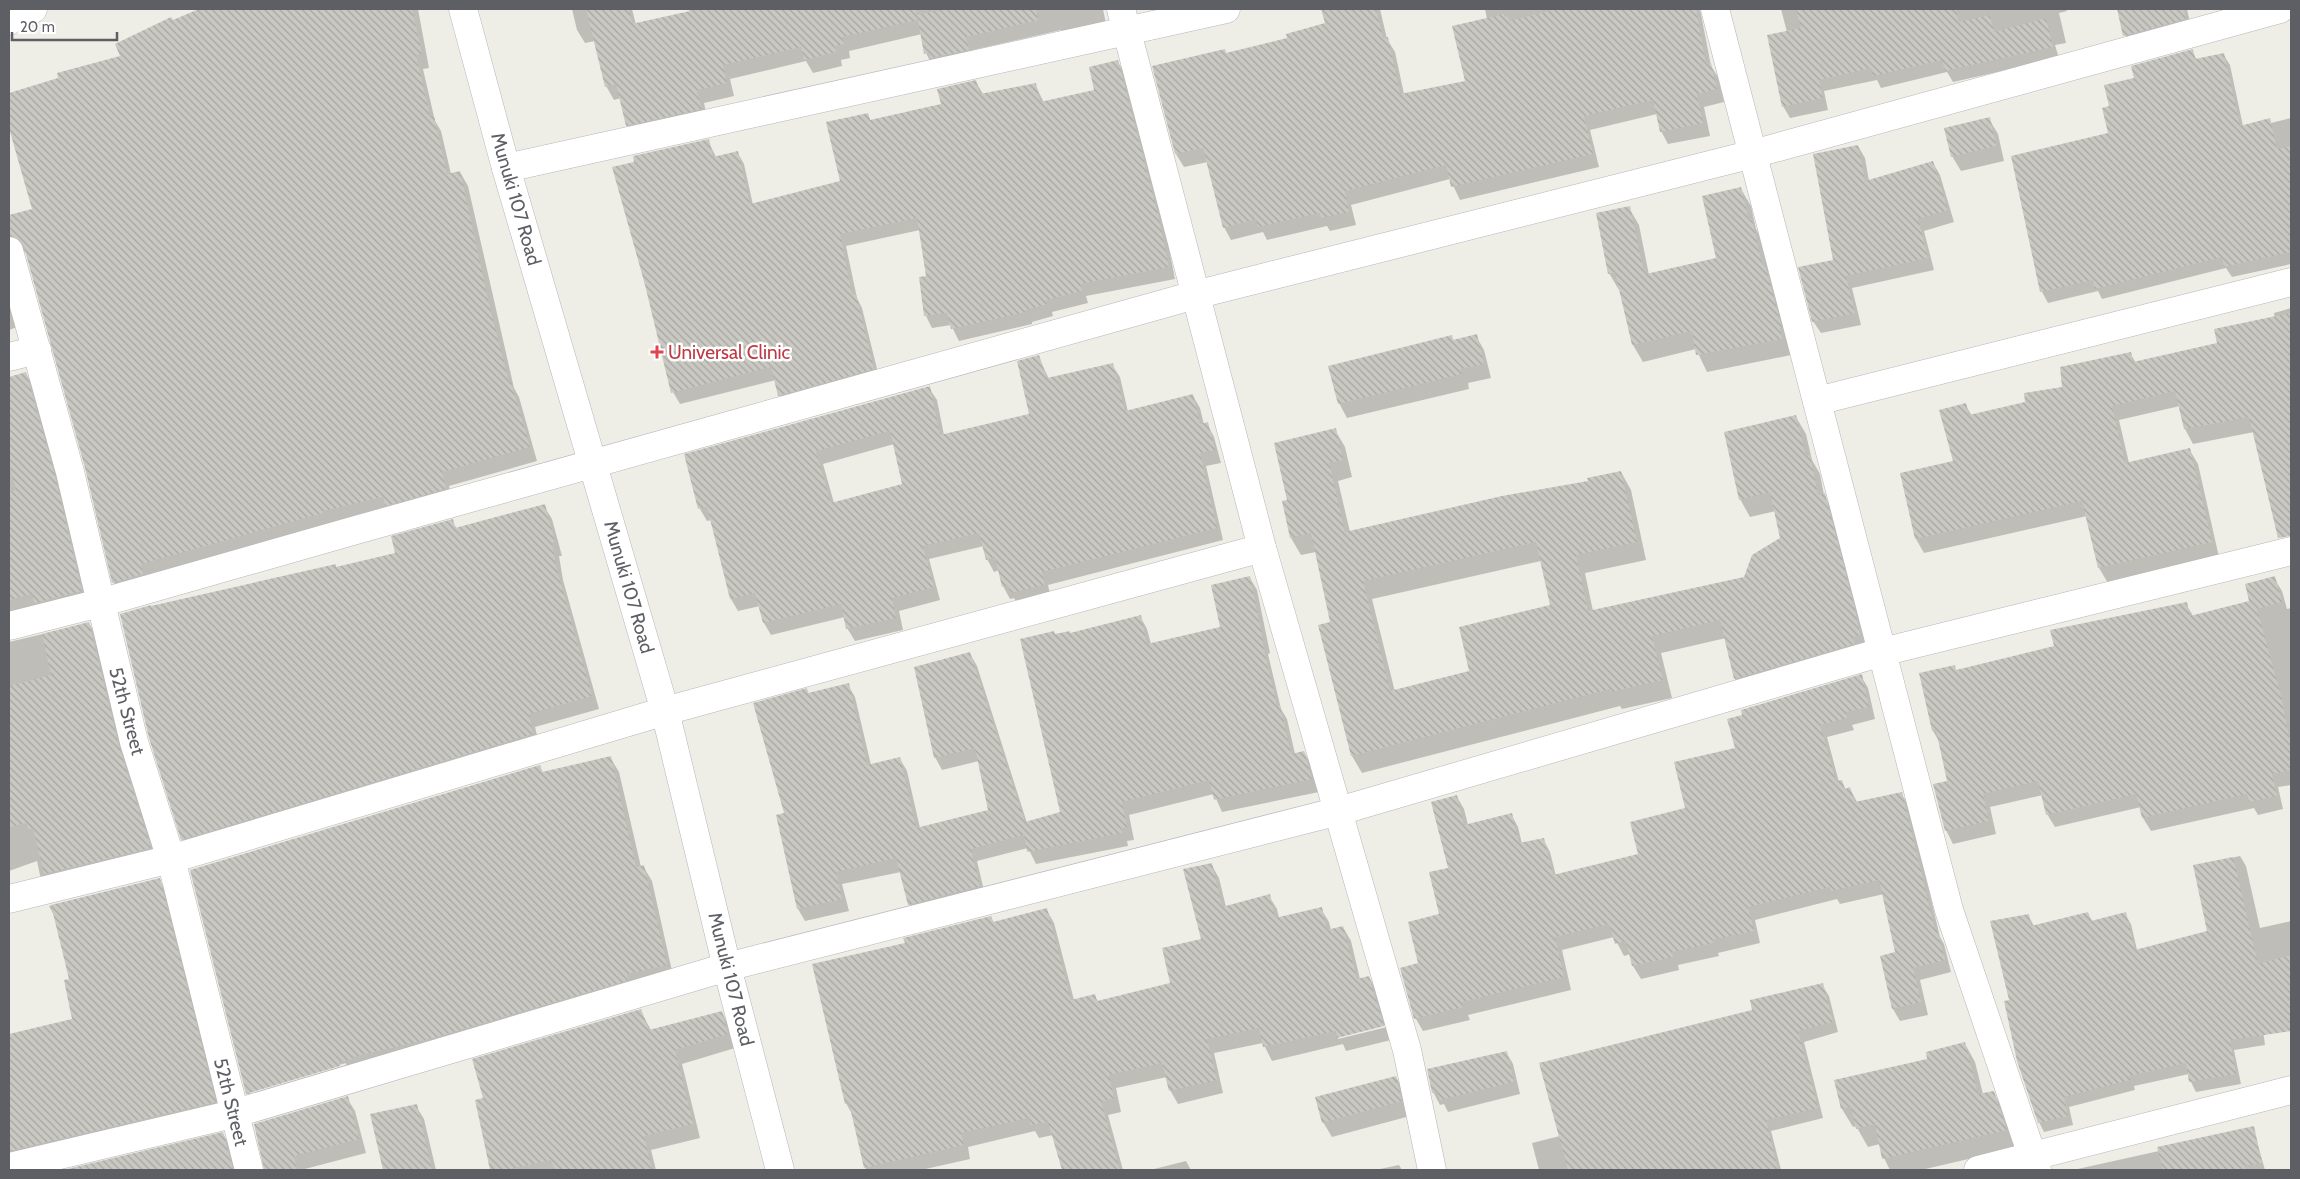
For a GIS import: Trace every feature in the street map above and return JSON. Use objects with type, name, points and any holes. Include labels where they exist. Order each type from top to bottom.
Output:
[{"type":"street","points":[[9,21],[33,9]]},
{"type":"street","name":"Munuki 107 Road","points":[[463,9],[506,168],[594,463],[665,711],[727,967],[780,1170]]},
{"type":"street","points":[[506,168],[1124,20],[1226,9]]},
{"type":"street","points":[[1715,9],[1949,910],[2035,1163]]},
{"type":"street","points":[[9,626],[100,604],[594,463],[1195,295],[1753,154],[2280,9]]},
{"type":"street","points":[[1124,20],[1262,548],[1406,1050],[1432,1170]]},
{"type":"street","name":"52th Street","points":[[9,251],[70,472],[134,742],[171,859],[233,1114],[249,1170]]},
{"type":"street","points":[[1817,401],[2291,282]]},
{"type":"street","points":[[9,357],[36,350]]},
{"type":"street","points":[[9,899],[171,859],[665,711],[1262,548]]},
{"type":"street","points":[[9,1167],[233,1114],[727,967],[1339,811],[1882,652],[2291,551]]},
{"type":"street","points":[[1978,1170],[2035,1163],[2291,1090]]},
{"type":"building","points":[[199,9],[412,9],[422,54],[416,55],[430,116],[434,116],[447,174],[460,171],[489,304],[509,382],[511,382],[530,447],[442,472],[446,489],[385,506],[383,497],[323,511],[323,513],[141,564],[143,574],[112,583],[85,468],[24,247],[20,240],[9,236],[9,215],[32,209],[9,128],[9,93],[58,78],[57,73],[120,56],[115,44],[171,17],[173,20]]},
{"type":"building","points":[[586,9],[629,9],[632,23],[699,9],[916,9],[917,20],[842,37],[844,44],[834,46],[836,52],[804,60],[801,47],[723,65],[727,83],[697,90],[702,109],[626,126],[616,84],[605,87]]},
{"type":"building","points":[[945,9],[1036,9],[1038,20],[966,37],[969,50],[930,58],[929,53],[924,54],[917,15]]},
{"type":"building","points":[[1321,9],[1376,9],[1383,38],[1388,37],[1400,94],[1465,81],[1452,26],[1504,14],[1505,17],[1508,16],[1509,21],[1558,9],[1696,9],[1706,64],[1711,63],[1717,89],[1697,94],[1703,123],[1660,132],[1653,100],[1584,116],[1593,154],[1451,187],[1446,165],[1345,191],[1349,212],[1321,218],[1320,213],[1258,227],[1256,219],[1223,228],[1203,148],[1175,154],[1152,66],[1225,49],[1226,53],[1287,38],[1286,34],[1325,23]]},
{"type":"building","points":[[1796,9],[1956,9],[1959,22],[1990,15],[1994,32],[2046,18],[2053,47],[1945,71],[1942,60],[1873,76],[1871,68],[1819,80],[1823,98],[1782,107],[1767,35],[1801,28]]},
{"type":"building","points":[[2117,9],[2184,9],[2186,19],[2123,36]]},
{"type":"building","points":[[2193,49],[2195,59],[2224,53],[2240,126],[2270,118],[2277,149],[2291,146],[2291,252],[2224,267],[2222,257],[2095,289],[2093,280],[2040,292],[2011,156],[2108,133],[2102,108],[2109,106],[2104,85],[2134,78],[2131,66]]},
{"type":"building","points":[[1118,60],[1158,214],[1169,267],[1080,284],[1082,291],[1046,300],[1047,304],[1026,310],[1026,312],[951,329],[947,313],[924,316],[919,277],[926,276],[917,218],[840,234],[852,295],[856,294],[874,369],[778,396],[771,367],[671,393],[645,285],[612,167],[634,162],[633,156],[709,139],[713,157],[738,151],[750,204],[840,181],[826,122],[868,113],[870,120],[941,104],[937,89],[976,80],[980,94],[1036,83],[1040,102],[1094,90],[1089,67]]},
{"type":"building","points":[[1990,117],[1996,146],[1951,157],[1944,128]]},
{"type":"building","points":[[1858,145],[1865,181],[1933,161],[1948,210],[1918,219],[1928,258],[1846,276],[1855,313],[1812,322],[1798,267],[1833,260],[1813,154]]},
{"type":"building","points":[[1741,187],[1749,220],[1752,219],[1762,265],[1765,265],[1782,328],[1780,328],[1782,339],[1696,355],[1692,331],[1632,345],[1615,272],[1608,274],[1596,213],[1630,206],[1643,269],[1645,269],[1646,274],[1716,258],[1702,196]]},
{"type":"building","points":[[2291,313],[2291,536],[2278,538],[2249,417],[2184,429],[2175,391],[2112,406],[2125,463],[2190,448],[2212,542],[2098,568],[2082,501],[1915,539],[1900,473],[1953,461],[1939,410],[1966,403],[1969,415],[2025,402],[2024,393],[2062,387],[2060,367],[2131,352],[2133,362],[2217,343],[2214,329]]},
{"type":"building","points":[[1477,334],[1484,364],[1460,369],[1462,374],[1338,404],[1328,366],[1452,335],[1453,340]]},
{"type":"building","points":[[1039,355],[1047,378],[1113,363],[1125,411],[1193,394],[1200,424],[1208,422],[1215,450],[1200,453],[1217,528],[1042,572],[1045,585],[1010,593],[1008,585],[1002,587],[995,557],[986,560],[979,533],[923,546],[934,587],[892,598],[896,618],[846,629],[841,604],[763,623],[755,593],[730,599],[707,507],[698,509],[684,454],[930,386],[940,435],[1029,414],[1017,361]],"holes":[[[890,431],[902,484],[831,503],[816,451]]]},
{"type":"building","points":[[26,372],[55,476],[82,591],[34,603],[32,594],[9,600],[9,492],[16,490],[9,464],[9,377]]},
{"type":"building","points":[[1796,415],[1806,456],[1810,455],[1818,495],[1825,493],[1855,609],[1860,635],[1853,637],[1854,644],[1734,679],[1720,620],[1652,636],[1663,680],[1611,692],[1610,689],[1351,756],[1318,625],[1330,622],[1311,533],[1290,538],[1282,501],[1287,500],[1274,443],[1336,428],[1343,460],[1329,463],[1345,532],[1502,496],[1588,481],[1587,478],[1621,471],[1637,542],[1576,555],[1588,611],[1744,577],[1752,555],[1780,538],[1770,492],[1739,500],[1724,432]],"holes":[[[1536,542],[1550,605],[1459,627],[1469,671],[1390,691],[1363,581]]]},
{"type":"building","points":[[545,504],[555,542],[552,543],[556,566],[592,696],[529,714],[533,734],[181,840],[149,738],[120,614],[151,605],[336,564],[336,567],[395,553],[391,536],[453,519],[455,528]]},
{"type":"building","points":[[1250,576],[1262,641],[1277,706],[1280,705],[1291,754],[1304,751],[1312,779],[1214,800],[1209,780],[1122,802],[1127,827],[1121,828],[1122,833],[1027,852],[1024,835],[971,849],[980,886],[908,905],[896,858],[836,872],[842,899],[797,909],[776,815],[784,813],[753,703],[807,688],[808,693],[849,683],[867,765],[900,757],[916,828],[988,810],[975,748],[934,758],[914,667],[970,652],[1025,822],[1060,812],[1020,639],[1054,631],[1055,634],[1070,631],[1070,633],[1141,615],[1147,644],[1220,627],[1211,585]]},
{"type":"building","points":[[2275,576],[2282,602],[2257,609],[2281,696],[2291,746],[2291,770],[2272,774],[2277,796],[2249,802],[2247,794],[2142,818],[2136,794],[2046,815],[2038,781],[1983,794],[1989,821],[1945,831],[1933,784],[1947,781],[1936,730],[1932,731],[1919,673],[1955,665],[1956,670],[2054,646],[2050,630],[2187,602],[2190,616],[2249,601],[2245,584]]},
{"type":"building","points":[[89,622],[119,746],[151,848],[44,874],[33,828],[28,829],[27,823],[9,827],[9,686],[51,675],[42,634]]},
{"type":"building","points":[[1862,674],[1869,707],[1846,712],[1847,718],[1820,725],[1836,781],[1842,780],[1845,789],[1850,787],[1855,802],[1902,792],[1935,930],[1937,930],[1945,960],[1913,968],[1921,1002],[1892,1009],[1880,956],[1895,952],[1879,880],[1831,891],[1830,887],[1748,907],[1754,931],[1712,940],[1713,943],[1672,952],[1673,957],[1632,966],[1626,941],[1615,944],[1609,924],[1555,937],[1564,977],[1462,1002],[1463,1007],[1414,1019],[1400,968],[1418,963],[1408,922],[1439,914],[1429,872],[1448,868],[1431,802],[1457,795],[1464,825],[1512,813],[1519,843],[1544,838],[1553,875],[1638,854],[1630,822],[1685,808],[1674,762],[1735,748],[1727,719],[1742,715],[1741,710]]},
{"type":"building","points":[[611,756],[636,867],[644,865],[667,965],[627,974],[629,980],[433,1038],[353,1057],[353,1059],[339,1062],[340,1066],[246,1094],[190,870],[540,765],[542,772]]},
{"type":"building","points":[[2233,857],[2258,964],[2291,955],[2291,1031],[2230,1040],[2236,1074],[2189,1082],[2186,1063],[2129,1076],[2130,1080],[2064,1097],[2068,1116],[2038,1123],[2017,1061],[2004,1001],[2009,1000],[1990,921],[2029,914],[2031,926],[2088,912],[2091,921],[2126,912],[2135,950],[2207,931],[2193,865]]},
{"type":"building","points":[[1212,863],[1222,907],[1270,894],[1275,918],[1322,907],[1327,930],[1343,926],[1357,979],[1369,976],[1384,1026],[1337,1038],[1336,1031],[1263,1047],[1259,1028],[1207,1039],[1217,1080],[1169,1091],[1162,1063],[1109,1075],[1114,1098],[1101,1102],[1120,1170],[1062,1170],[1048,1122],[1030,1125],[1029,1118],[961,1133],[964,1145],[864,1168],[849,1103],[845,1104],[812,964],[905,943],[903,938],[991,916],[993,922],[1047,908],[1071,1000],[1095,994],[1097,1001],[1170,983],[1162,948],[1201,939],[1183,869]]},
{"type":"building","points":[[160,878],[216,1102],[9,1151],[9,1034],[72,1019],[64,980],[69,979],[51,905]]},
{"type":"building","points":[[1823,983],[1833,1022],[1798,1031],[1818,1108],[1766,1120],[1778,1170],[1568,1170],[1539,1063],[1752,1010],[1750,1000]]},
{"type":"building","points":[[641,1009],[649,1030],[722,1011],[728,1034],[675,1050],[693,1124],[644,1136],[652,1170],[554,1170],[551,1160],[506,1170],[490,1170],[475,1100],[483,1098],[472,1059]]},
{"type":"building","points":[[1965,1042],[1978,1094],[1994,1091],[2007,1130],[1882,1159],[1875,1124],[1856,1129],[1851,1107],[1841,1109],[1834,1080],[1927,1059],[1926,1052]]},
{"type":"building","points":[[1507,1051],[1514,1082],[1440,1100],[1437,1092],[1432,1093],[1427,1069]]},
{"type":"building","points":[[1396,1076],[1402,1101],[1322,1123],[1315,1097]]},
{"type":"building","points":[[348,1096],[359,1139],[294,1156],[297,1170],[264,1170],[254,1124]]},
{"type":"building","points":[[417,1104],[432,1170],[383,1170],[370,1114]]},
{"type":"building","points":[[2254,1126],[2262,1163],[2245,1166],[2245,1170],[2163,1170],[2157,1147]]},
{"type":"building","points":[[223,1132],[233,1170],[63,1170]]},
{"type":"place","name":"Universal Clinic","points":[[657,352]]}]
